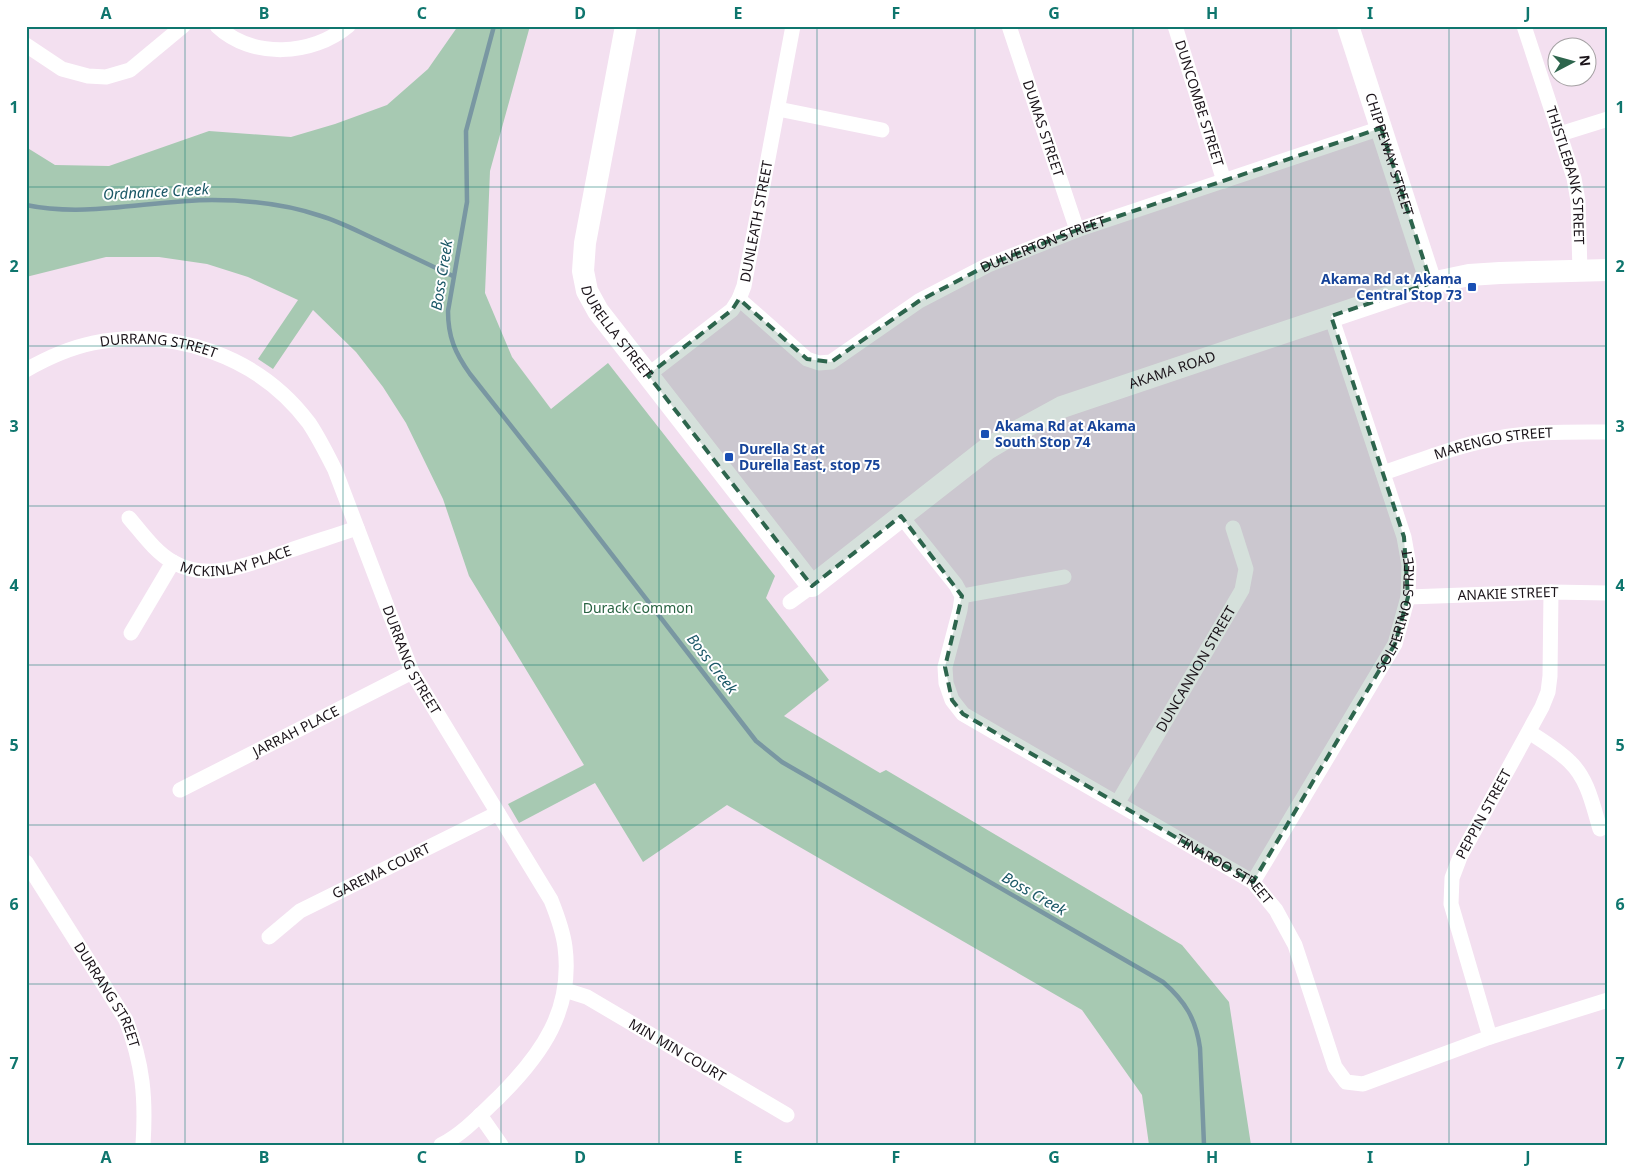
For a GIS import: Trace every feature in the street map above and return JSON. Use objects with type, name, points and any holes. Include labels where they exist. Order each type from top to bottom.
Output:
[{"type":"street","points":[[26,45],[62,69],[88,76],[106,77],[130,70],[183,26]]},
{"type":"street","points":[[217,26],[242,42],[263,49],[284,50],[307,46],[337,35],[348,26]]},
{"type":"street","name":"DURELLA STREET","points":[[626,26],[585,243],[583,270],[587,291],[598,311],[812,586]]},
{"type":"street","name":"DUNLEATH STREET","points":[[648,376],[732,310],[739,299],[744,286],[793,26]]},
{"type":"street","name":"DUMAS STREET","points":[[1009,26],[1077,230]]},
{"type":"street","name":"DUNCOMBE STREET","points":[[1175,26],[1224,181]]},
{"type":"street","name":"CHIPPEWAY STREET","points":[[1348,26],[1431,283]]},
{"type":"street","name":"THISTLEBANK STREET","points":[[1524,26],[1574,178],[1578,200],[1580,271]]},
{"type":"street","points":[[778,109],[882,130]]},
{"type":"street","points":[[1560,134],[1608,119]]},
{"type":"street","name":"DULVERTON STREET","points":[[739,299],[807,359],[819,363],[831,362],[919,301],[1005,258],[1077,230],[1381,128]]},
{"type":"street","name":"AKAMA ROAD","points":[[790,602],[987,449],[1014,432],[1062,407],[1431,283],[1500,272],[1608,270]]},
{"type":"street","name":"SOLFERINO STREET","points":[[1254,882],[1394,644],[1408,597],[1409,565],[1404,537],[1332,316]]},
{"type":"street","name":"DURRANG STREET","points":[[26,370],[46,359],[92,343],[142,338],[192,345],[234,361],[257,374],[293,405],[322,444],[335,470],[412,672],[551,900],[560,924],[565,946],[567,970],[565,990],[550,1032],[537,1055],[523,1073],[467,1128],[441,1145]]},
{"type":"street","name":"MARENGO STREET","points":[[1383,473],[1458,447],[1493,439],[1525,434],[1608,432]]},
{"type":"street","points":[[901,516],[956,585],[962,596],[1064,577]]},
{"type":"street","name":"MCKINLAY PLACE","points":[[129,518],[159,551],[173,562],[194,569],[215,571],[236,568],[357,528]]},
{"type":"street","name":"DUNCANNON STREET","points":[[1118,802],[1242,590],[1246,569],[1234,528]]},
{"type":"street","points":[[131,633],[173,562]]},
{"type":"street","name":"PEPPIN STREET","points":[[1490,1037],[1452,904],[1452,878],[1460,856],[1542,707],[1548,692],[1550,676],[1550,592]]},
{"type":"street","name":"ANAKIE STREET","points":[[1408,597],[1608,592]]},
{"type":"street","name":"TINAROO STREET","points":[[962,596],[945,667],[946,683],[952,700],[963,714],[1254,882],[1276,910],[1295,945],[1335,1067],[1346,1082],[1363,1084],[1490,1037],[1608,1000]]},
{"type":"street","name":"JARRAH PLACE","points":[[180,790],[412,672]]},
{"type":"street","points":[[1528,732],[1571,762],[1588,790],[1600,829]]},
{"type":"street","name":"GAREMA COURT","points":[[269,937],[300,912],[498,813]]},
{"type":"street","name":"DURRANG STREET","points":[[26,862],[126,1020],[135,1043],[142,1075],[146,1144]]},
{"type":"street","name":"MIN MIN COURT","points":[[565,990],[587,997],[787,1115]]},
{"type":"street","points":[[480,1115],[501,1145]]},
{"type":"highlighted area","points":[[1381,128],[1431,283],[1331,316],[1404,537],[1408,597],[1395,644],[1253,882],[963,714],[952,700],[945,667],[962,596],[901,516],[812,586],[648,375],[732,310],[739,299],[807,359],[831,362],[919,301],[988,265],[1077,230]]},
{"type":"green space","name":"Durack Common","points":[[458,26],[530,26],[490,171],[485,293],[512,357],[551,409],[608,363],[775,576],[766,598],[829,680],[784,716],[880,773],[886,770],[1182,945],[1229,1002],[1251,1145],[1149,1145],[1142,1095],[1082,1010],[727,805],[643,862],[595,783],[519,823],[508,804],[584,765],[469,576],[443,499],[406,423],[383,387],[356,352],[313,310],[273,369],[258,359],[298,300],[248,277],[207,264],[159,257],[106,257],[26,277],[26,147],[55,165],[109,166],[209,131],[291,137],[335,124],[387,105],[428,69]]},
{"type":"waterway","name":"Boss Creek","points":[[494,26],[466,131],[467,202],[448,311],[449,329],[456,352],[470,374],[756,741],[782,762],[1163,982],[1178,996],[1196,1028],[1200,1048],[1204,1145]]},
{"type":"waterway","name":"Ordnance Creek","points":[[26,205],[72,210],[212,200],[254,202],[281,206],[336,221],[453,276]]},
{"type":"place","name":"Akama Rd at Akama Central Stop 73","points":[[1472,287]]},
{"type":"place","name":"Akama Rd at Akama South Stop 74","points":[[985,434]]},
{"type":"place","name":"Durella St at Durella East, stop 75","points":[[729,457]]}]
